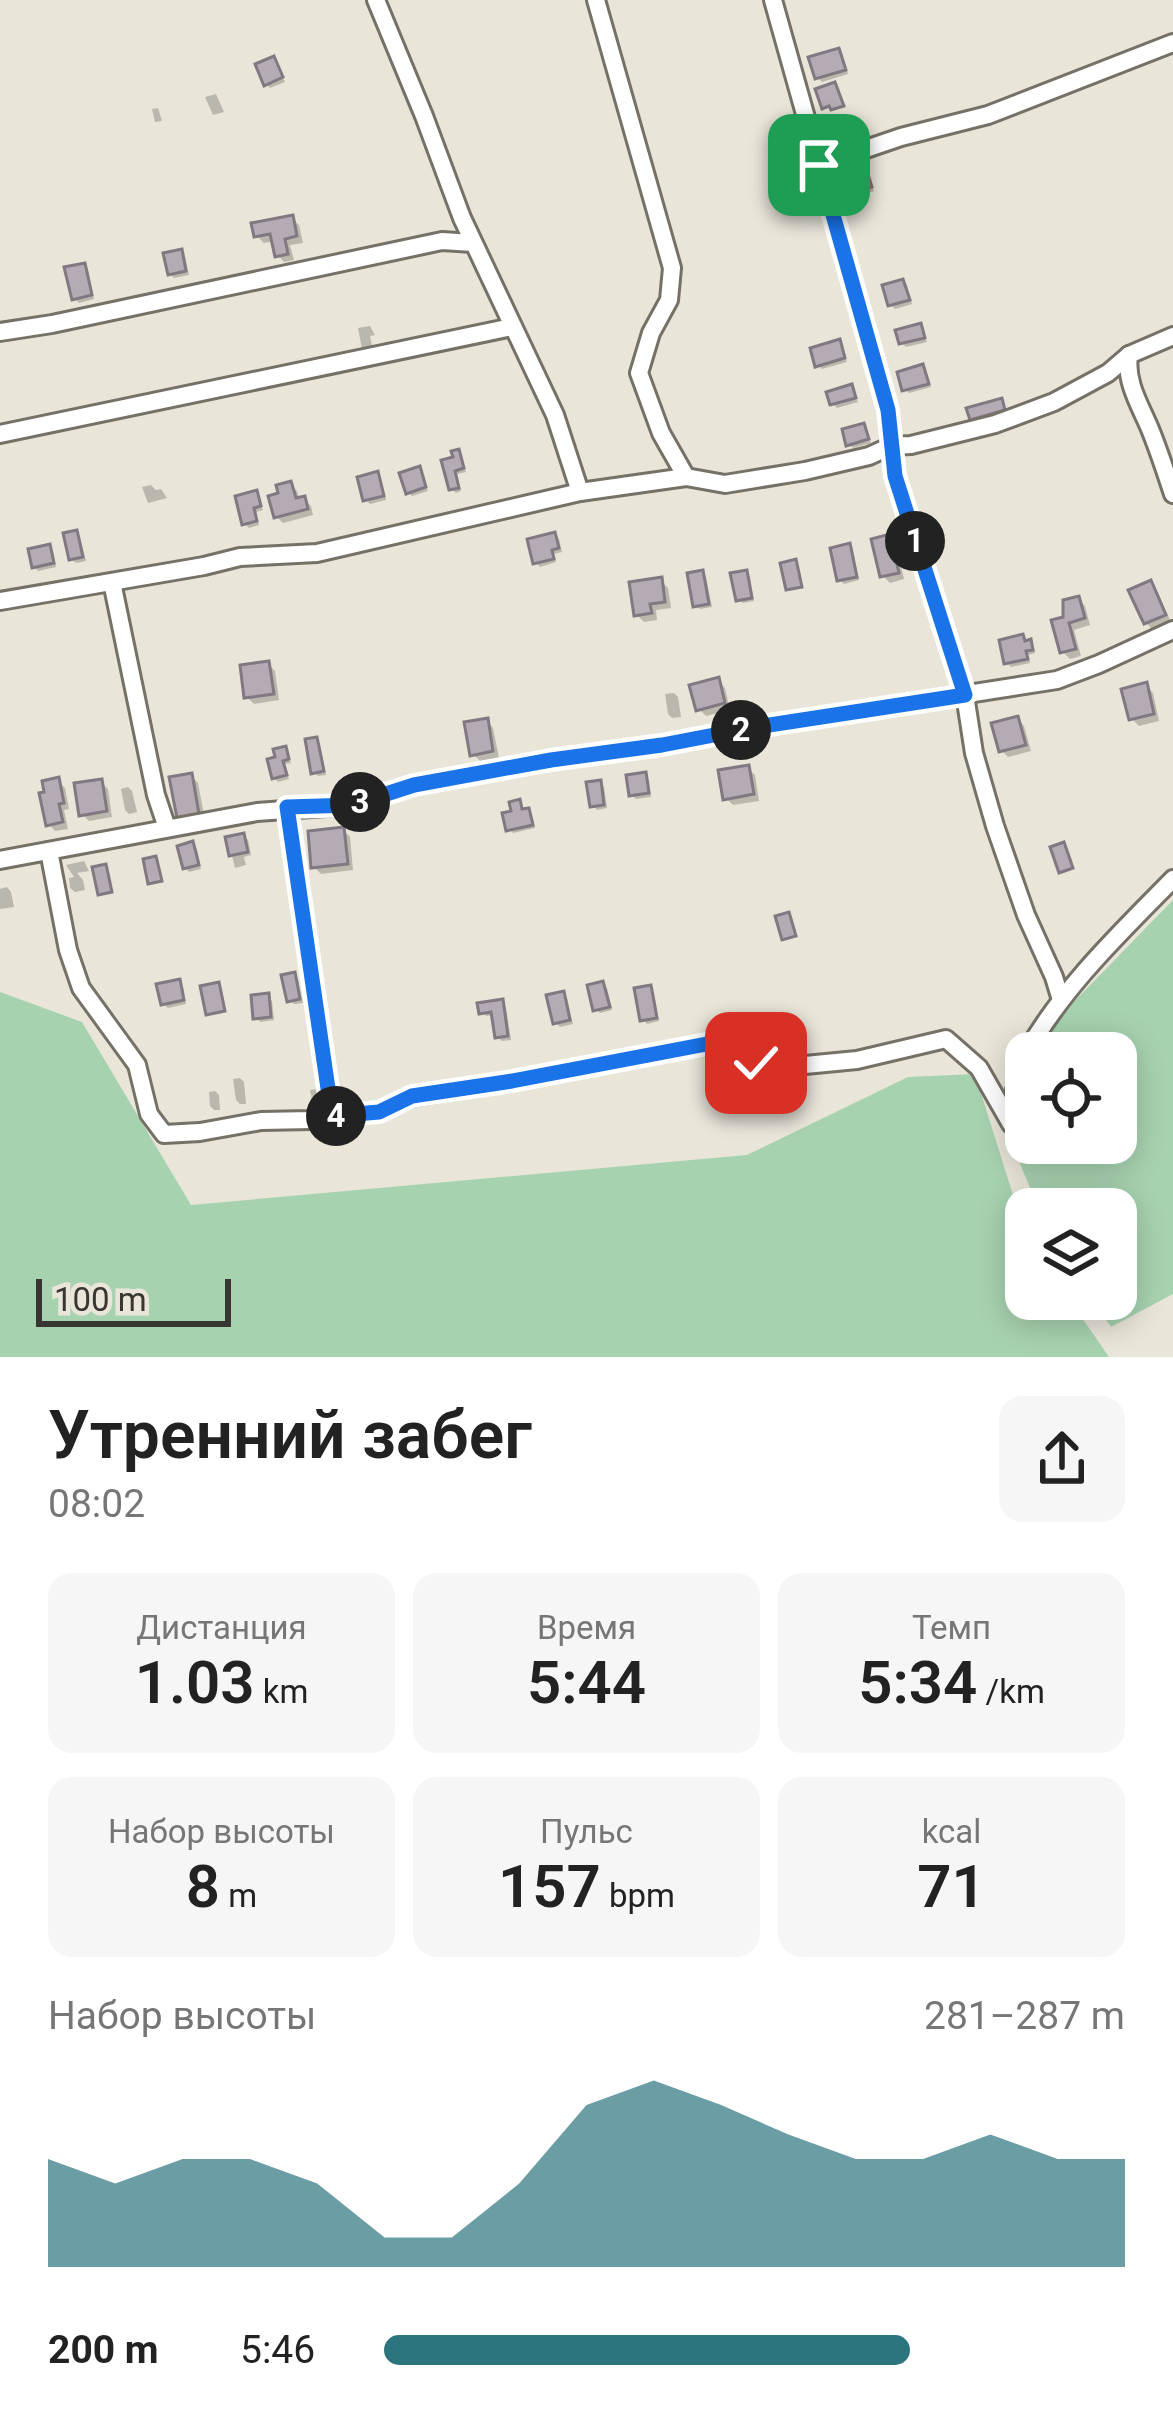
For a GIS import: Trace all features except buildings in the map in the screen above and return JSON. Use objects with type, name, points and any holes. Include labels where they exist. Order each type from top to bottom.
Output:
[{"type":"street","points":[[376,0],[473,243],[555,415],[580,492]]},
{"type":"street","points":[[596,0],[672,268],[669,300],[651,333],[639,374],[661,433],[686,478]]},
{"type":"street","points":[[773,0],[888,410],[895,476],[965,695],[974,753],[995,826],[1061,1000]]},
{"type":"street","points":[[819,165],[988,115],[1173,43]]},
{"type":"street","points":[[0,332],[442,241],[473,243]]},
{"type":"street","points":[[0,434],[512,326]]},
{"type":"street","points":[[0,601],[240,557],[317,553],[580,492],[686,478],[725,484],[800,472],[995,424],[1054,402],[1129,356],[1173,337]]},
{"type":"street","points":[[1129,356],[1126,369],[1133,391],[1173,494]]},
{"type":"street","points":[[112,582],[167,828]]},
{"type":"street","points":[[0,860],[287,807],[352,805],[414,785],[551,760],[1057,680],[1173,630]]},
{"type":"street","points":[[287,807],[332,1116]]},
{"type":"street","points":[[49,851],[68,950],[81,988],[136,1065],[149,1114],[164,1134],[379,1112],[412,1096],[733,1039],[756,1063],[805,1065],[857,1060],[946,1039],[979,1068],[1005,1114]]},
{"type":"street","points":[[1038,1032],[1103,950],[1173,879]]},
{"type":"green space","points":[[1173,900],[1173,1294],[1137,1313],[1137,1188],[1030,1188],[1020,1164],[1137,1164],[1137,1032],[1048,1032]]},
{"type":"green space","points":[[0,992],[82,1022],[191,1205],[747,1155],[908,1077],[975,1074],[1011,1188],[1005,1188],[1005,1320],[1083,1320],[1109,1357],[0,1357]]},
{"type":"route","points":[[756,1063],[733,1039],[412,1096],[379,1112],[332,1116],[287,807],[352,805],[414,785],[551,760],[965,695],[895,476],[888,410],[819,165]]}]
